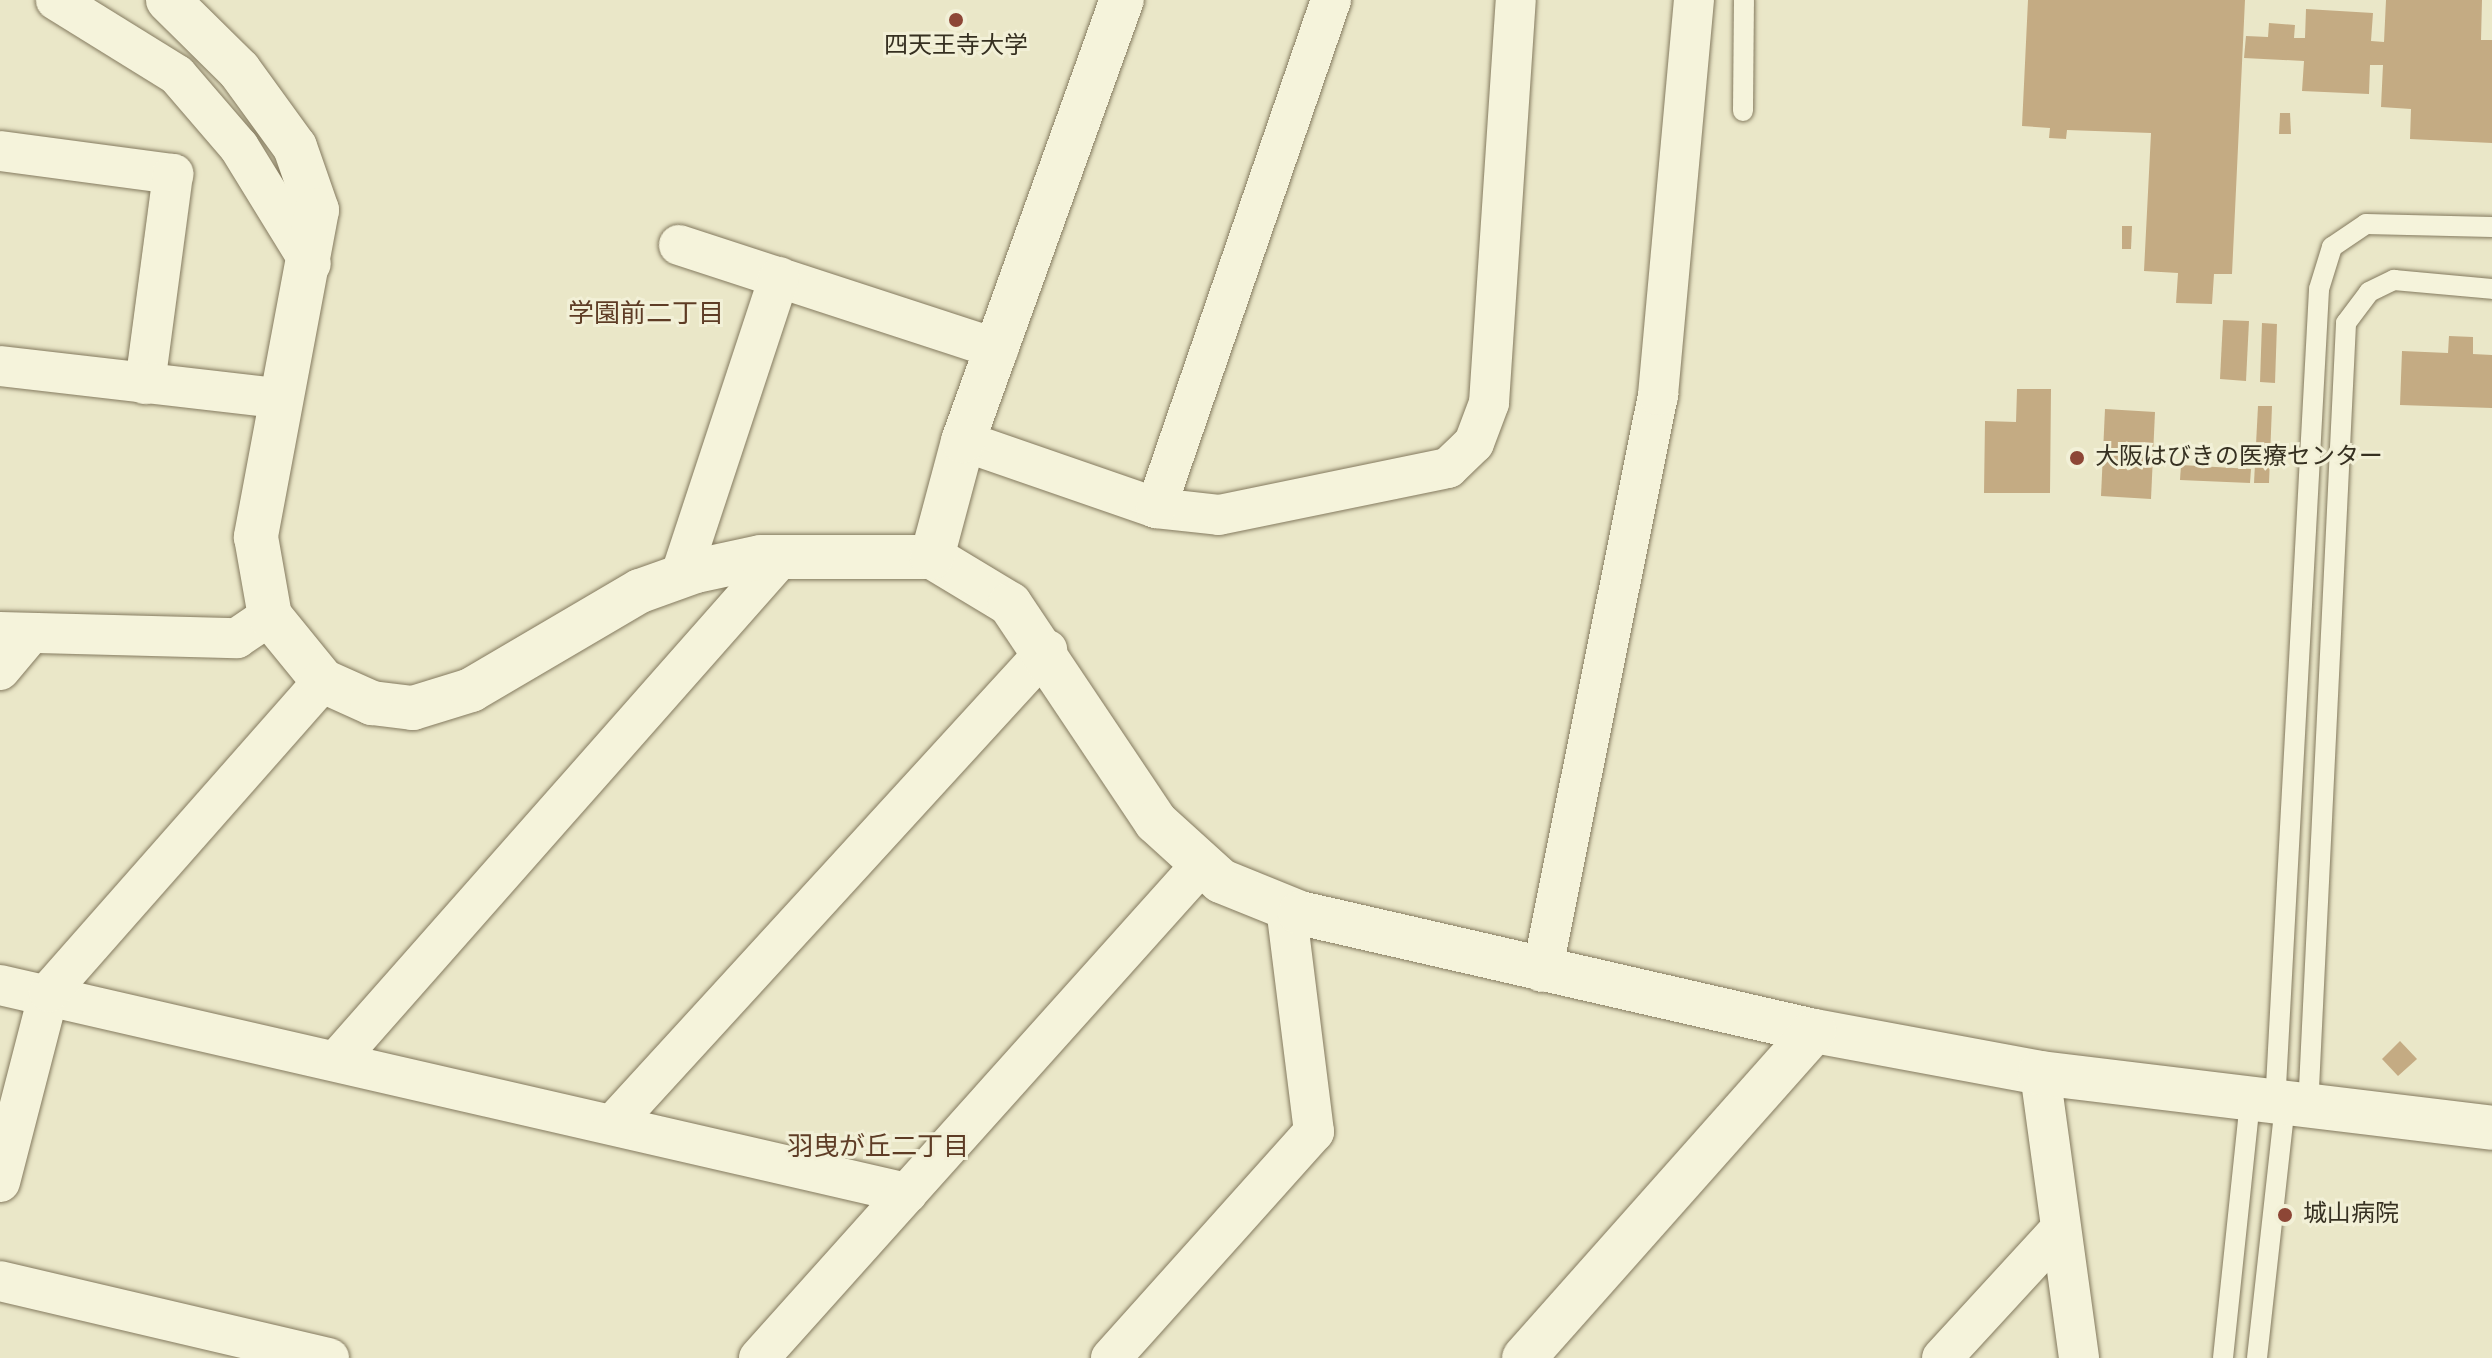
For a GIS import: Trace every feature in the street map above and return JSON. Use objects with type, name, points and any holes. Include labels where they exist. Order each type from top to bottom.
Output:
[{"type":"street","points":[[56,0],[177,75],[239,147],[311,264]]},
{"type":"street","points":[[168,0],[239,70],[295,147],[317,210],[311,264],[277,398],[256,537],[270,616],[323,681],[372,703],[413,708],[471,690],[640,591],[680,577],[782,556],[932,557],[1010,604],[1047,650],[1120,778],[1202,864],[1221,881],[1286,908],[1542,972],[1814,1031],[2040,1073],[2279,1105],[2492,1128]]},
{"type":"street","points":[[932,557],[963,441],[1122,0]]},
{"type":"street","points":[[1156,508],[1331,0]]},
{"type":"street","points":[[963,441],[1156,508],[1219,515],[1448,468],[1474,443],[1489,403],[1516,0]]},
{"type":"street","points":[[1542,972],[1658,395],[1694,0]]},
{"type":"street","points":[[0,151],[173,174],[145,384]]},
{"type":"street","points":[[679,245],[998,349]]},
{"type":"street","points":[[680,577],[779,277]]},
{"type":"street","points":[[0,366],[277,398]]},
{"type":"street","points":[[337,1060],[782,556]]},
{"type":"street","points":[[0,670],[16,633],[237,638],[270,616]]},
{"type":"street","points":[[613,1124],[1047,650]]},
{"type":"street","points":[[0,1182],[49,992],[323,681]]},
{"type":"street","points":[[759,1358],[1202,864]]},
{"type":"street","points":[[1111,1358],[1314,1132],[1286,908]]},
{"type":"street","points":[[0,985],[49,992],[907,1193]]},
{"type":"street","points":[[1524,1358],[1814,1031]]},
{"type":"street","points":[[2040,1073],[2058,1232],[2079,1358]]},
{"type":"street","points":[[1942,1358],[2058,1232]]},
{"type":"street","points":[[0,1281],[329,1358]]},
{"type":"lane","points":[[1743,111],[1744,0]]},
{"type":"lane","points":[[2223,1358],[2279,1105],[2302,533],[2313,341],[2332,247],[2366,224],[2492,227]]},
{"type":"lane","points":[[2257,1358],[2332,534],[2346,323],[2369,292],[2394,280],[2492,289]]},
{"type":"lane","points":[[2302,533],[2332,534]]},
{"type":"building","points":[[2028,0],[2245,0],[2232,274],[2214,274],[2212,304],[2176,303],[2178,273],[2144,271],[2151,133],[2067,130],[2066,139],[2049,138],[2050,128],[2022,126]]},
{"type":"building","points":[[2386,0],[2482,0],[2481,40],[2492,40],[2492,143],[2410,139],[2411,109],[2381,107],[2383,65],[2370,65],[2369,94],[2302,91],[2304,61],[2244,58],[2246,36],[2268,37],[2269,23],[2295,25],[2294,38],[2305,38],[2306,9],[2373,13],[2371,41],[2384,42]]},
{"type":"building","points":[[2280,113],[2290,113],[2291,134],[2279,134]]},
{"type":"building","points":[[2122,226],[2132,226],[2131,249],[2122,249]]},
{"type":"building","points":[[2223,320],[2249,321],[2246,381],[2220,379]]},
{"type":"building","points":[[2262,323],[2277,324],[2275,383],[2260,382]]},
{"type":"building","points":[[2449,336],[2473,337],[2473,354],[2492,355],[2492,408],[2400,405],[2402,351],[2448,353]]},
{"type":"building","points":[[2017,389],[2051,389],[2050,493],[1984,493],[1985,421],[2016,422]]},
{"type":"building","points":[[2258,406],[2272,406],[2269,483],[2254,483]]},
{"type":"building","points":[[2105,409],[2155,412],[2151,499],[2101,496]]},
{"type":"building","points":[[2181,465],[2251,469],[2250,483],[2180,480]]},
{"type":"building","points":[[2400,1041],[2417,1059],[2398,1076],[2382,1059]]},
{"type":"place","name":"四天王寺大学","points":[[956,20]]},
{"type":"place","name":"大阪はびきの医療センター","points":[[2077,458]]},
{"type":"place","name":"城山病院","points":[[2285,1215]]},
{"type":"district","name":"学園前二丁目","points":[[646,315]]},
{"type":"district","name":"羽曳が丘二丁目","points":[[878,1148]]}]
